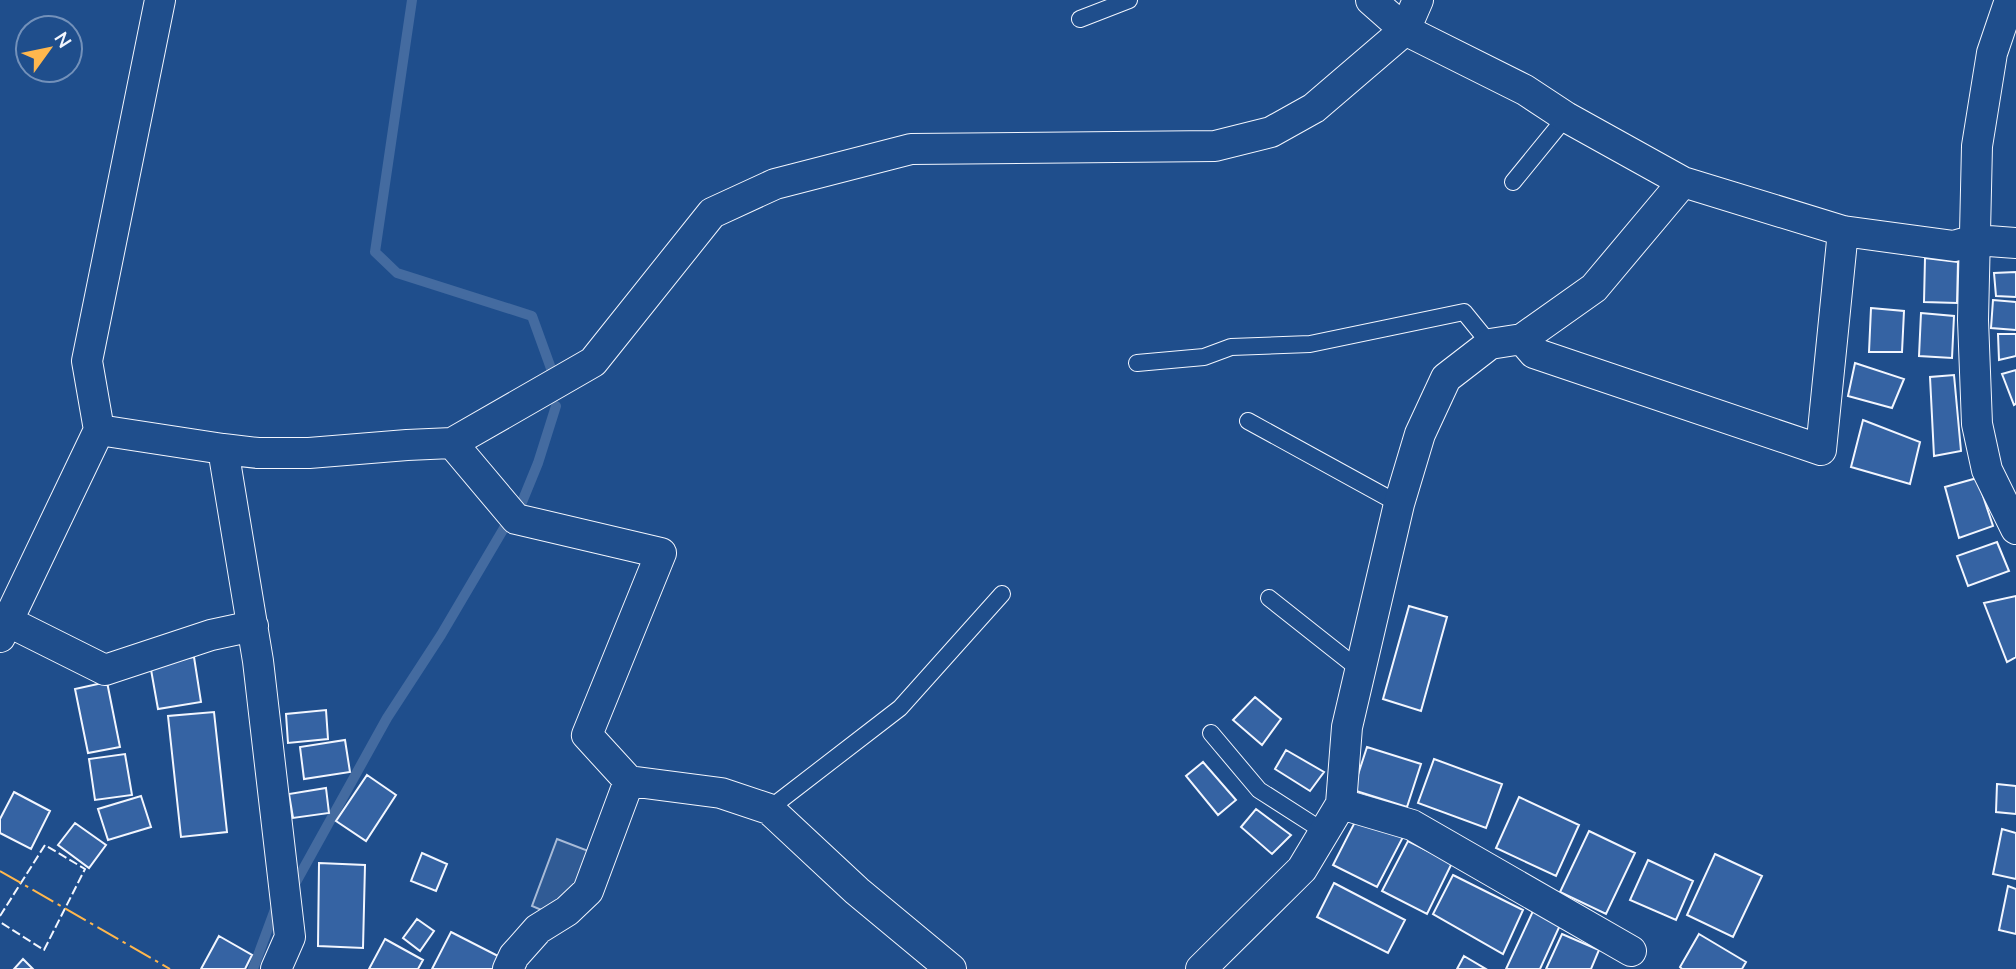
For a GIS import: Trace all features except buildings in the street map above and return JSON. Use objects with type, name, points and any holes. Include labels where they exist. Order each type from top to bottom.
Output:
[{"type":"street","points":[[160,0],[88,361],[99,430],[4,630],[105,670],[211,635],[253,626]]},
{"type":"street","points":[[1371,0],[1405,30],[1525,90],[1566,117],[1683,182],[1843,231],[1954,246],[1975,240],[2016,243]]},
{"type":"street","points":[[99,430],[258,453],[309,453],[452,443],[593,362],[712,213],[775,184],[911,149],[1215,146],[1271,132],[1314,108],[1405,30],[1418,0]]},
{"type":"street","points":[[2010,0],[1992,53],[1977,146],[1973,320],[1977,424],[1987,470],[2016,529]]},
{"type":"street","points":[[1201,969],[1302,869],[1341,804],[1347,727],[1399,504],[1420,434],[1446,378],[1490,344],[1522,339],[1594,288],[1683,182]]},
{"type":"street","points":[[1522,339],[1534,353],[1821,450],[1843,231]]},
{"type":"street","points":[[452,443],[516,519],[661,553],[587,735],[629,781],[721,793],[769,808],[857,891],[951,969]]},
{"type":"street","points":[[223,449],[253,626],[290,937],[276,969]]},
{"type":"street","points":[[508,969],[514,956],[538,929],[567,911],[588,891],[629,781]]},
{"type":"street","points":[[1341,804],[1412,825],[1630,951]]},
{"type":"lane","points":[[1080,19],[1129,0]]},
{"type":"lane","points":[[1513,182],[1566,117]]},
{"type":"lane","points":[[1137,363],[1204,357],[1231,347],[1310,344],[1464,312],[1490,344]]},
{"type":"lane","points":[[1248,421],[1399,504]]},
{"type":"lane","points":[[769,808],[900,708],[1002,594]]},
{"type":"lane","points":[[1269,598],[1360,670]]},
{"type":"lane","points":[[1211,733],[1259,790],[1324,831]]},
{"type":"shaded area","points":[[557,839],[591,852],[574,898],[553,915],[532,906]]},
{"type":"waterway","points":[[412,0],[375,252],[397,273],[532,316],[553,374]]},
{"type":"waterway","points":[[520,507],[538,463],[556,406]]},
{"type":"waterway","points":[[296,882],[387,718],[441,635],[507,523]]},
{"type":"waterway","points":[[253,969],[277,904]]},
{"type":"fence","points":[[0,916],[45,845],[85,869],[44,950],[0,922]]},
{"type":"power","points":[[0,871],[170,969]]}]
